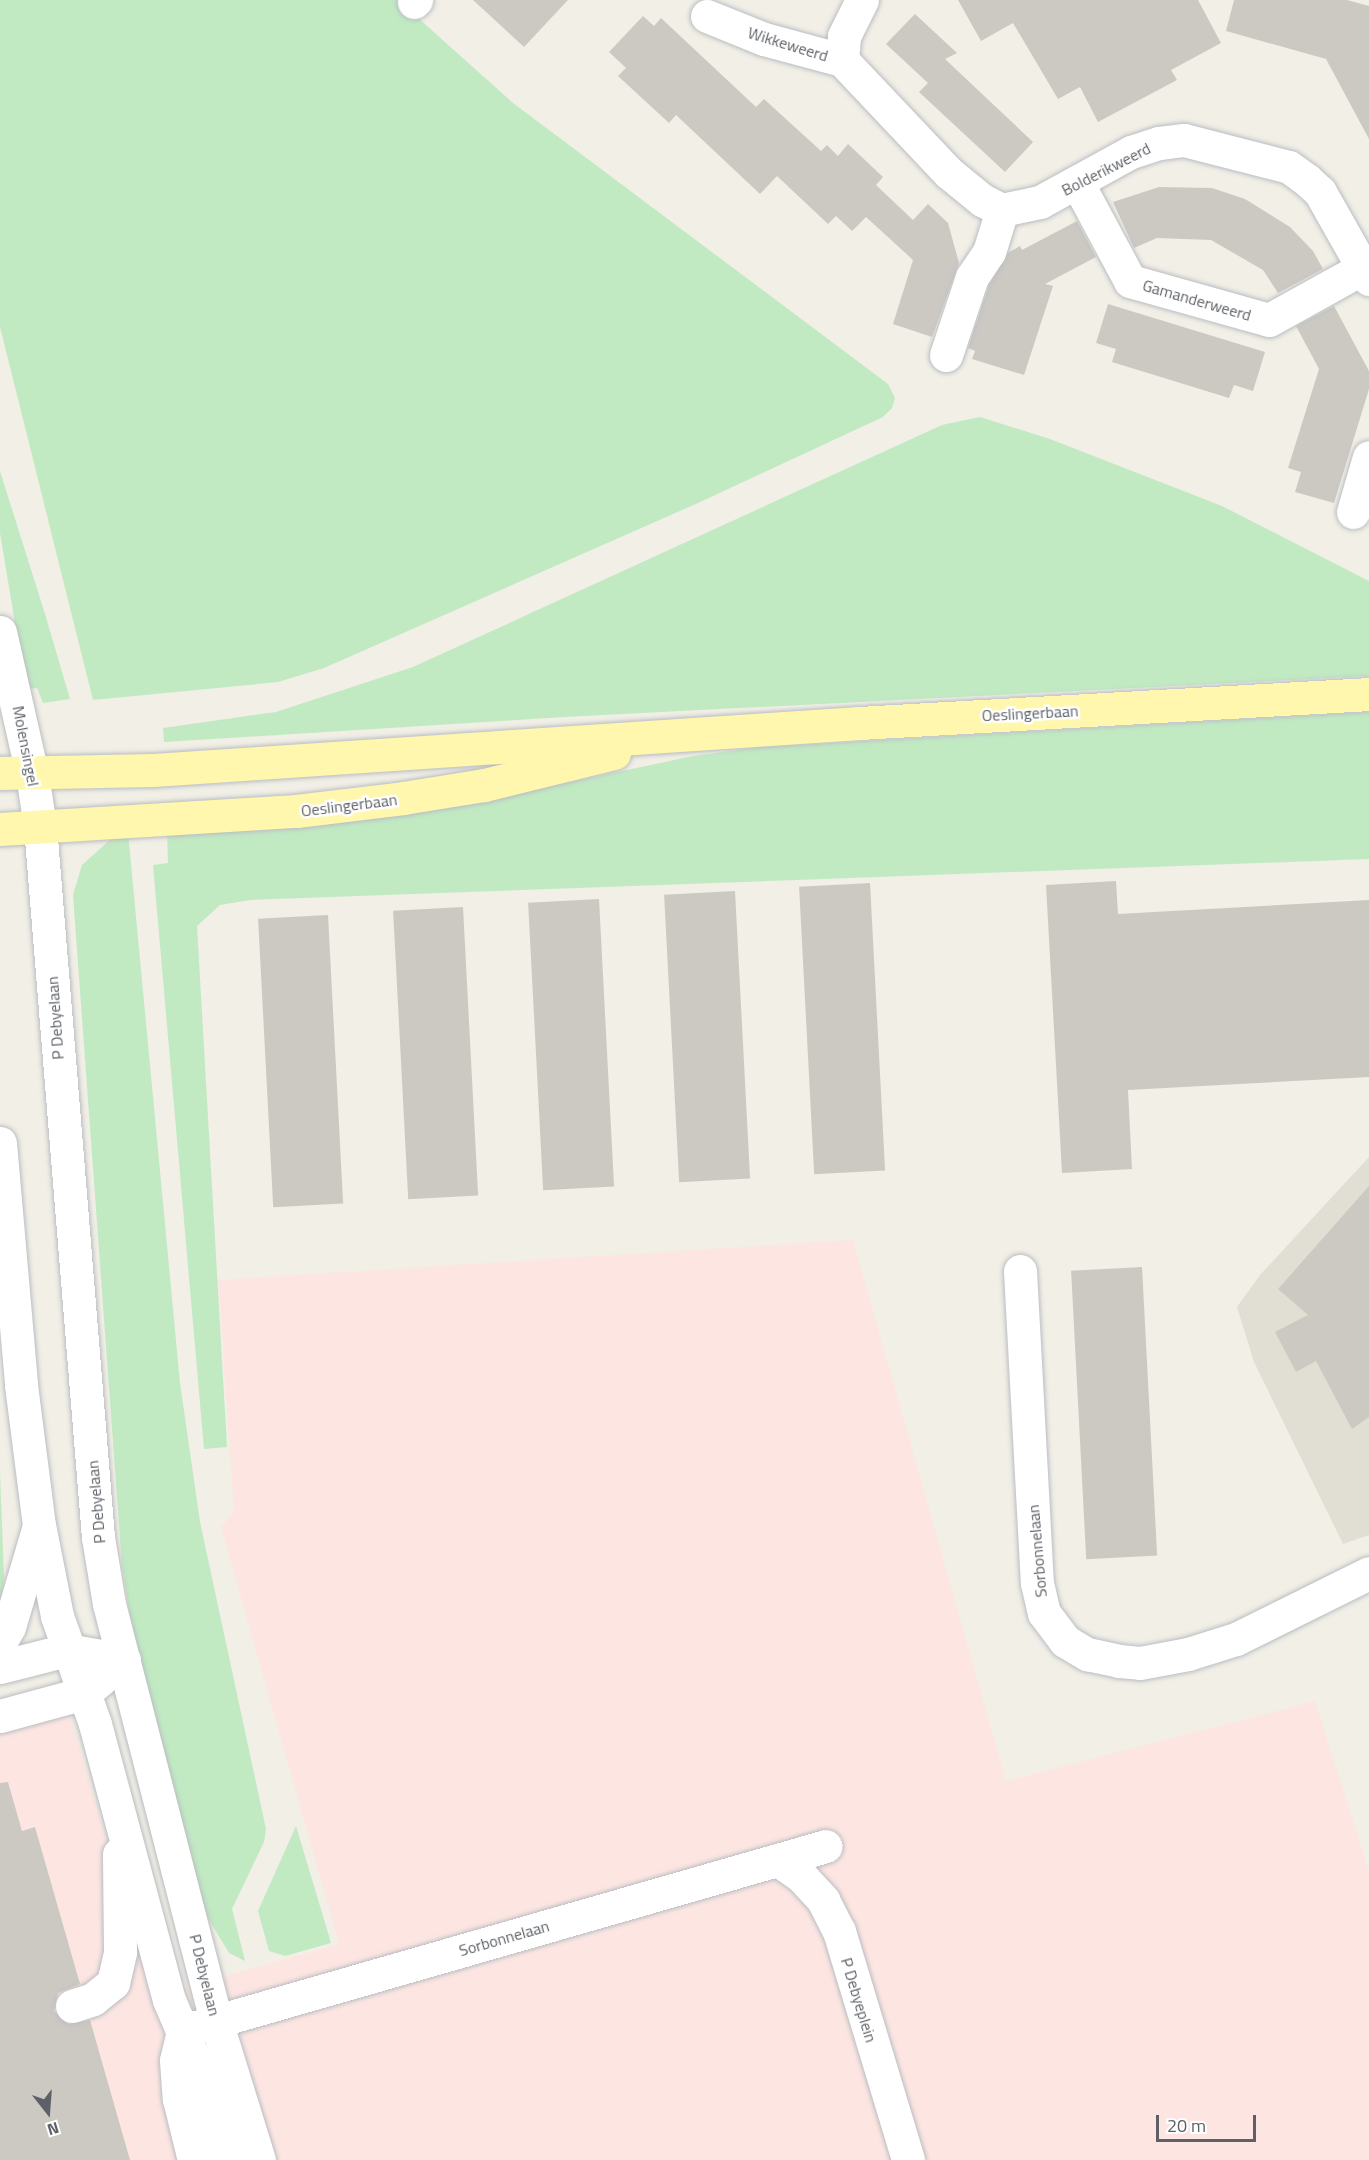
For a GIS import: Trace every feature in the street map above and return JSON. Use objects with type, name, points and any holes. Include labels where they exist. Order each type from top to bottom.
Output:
[{"type":"main road","name":"Oeslingerbaan","points":[[0,774],[153,770],[692,734],[1369,694]]},
{"type":"main road","name":"Oeslingerbaan","points":[[0,829],[296,811],[403,798],[484,785],[692,734]]},
{"type":"street","name":"Wikkeweerd","points":[[707,16],[764,39],[842,60],[844,36],[862,0]]},
{"type":"street","points":[[842,60],[949,173],[982,200],[1002,210],[989,252],[972,277],[946,355]]},
{"type":"street","name":"Bolderikweerd","points":[[1002,210],[1040,202],[1131,152],[1159,143],[1184,140],[1289,167],[1320,192],[1366,274]]},
{"type":"street","name":"Gamanderweerd","points":[[1077,182],[1130,280],[1269,320],[1366,274]]},
{"type":"street","points":[[1353,512],[1369,457]]},
{"type":"street","name":"Molensingel","points":[[0,632],[32,774],[40,826]]},
{"type":"street","name":"P Debyelaan","points":[[40,826],[98,1537],[109,1604],[216,2021],[259,2160]]},
{"type":"street","points":[[0,1143],[21,1385],[39,1525],[67,1650],[84,1693],[121,1813],[169,2000],[183,2031],[228,2160]]},
{"type":"street","name":"Sorbonnelaan","points":[[1020,1271],[1037,1583],[1051,1626],[1065,1641],[1087,1654],[1140,1663],[1188,1654],[1236,1639],[1369,1573]]},
{"type":"street","points":[[0,1643],[9,1627],[39,1525]]},
{"type":"street","points":[[0,1667],[67,1650],[124,1660]]},
{"type":"street","points":[[0,1716],[84,1693],[124,1660]]},
{"type":"street","points":[[72,2006],[101,1994],[114,1977],[120,1952],[121,1813]]},
{"type":"street","name":"Sorbonnelaan","points":[[183,2031],[826,1846]]},
{"type":"street","name":"P Debyeplein","points":[[778,1860],[801,1876],[823,1900],[839,1931],[908,2160]]},
{"type":"street","points":[[183,2031],[176,2060],[179,2099],[194,2160]]},
{"type":"shaded area","points":[[1369,1157],[1369,1535],[1343,1544],[1254,1362],[1237,1307],[1260,1275]]},
{"type":"shaded area","points":[[853,1240],[1006,1781],[1315,1701],[1369,1871],[1369,2160],[0,2160],[0,1733],[70,1715],[152,1997],[339,1944],[221,1527],[234,1512],[218,1280]]},
{"type":"green space","points":[[0,0],[398,0],[513,103],[888,384],[895,398],[892,408],[883,417],[698,503],[324,668],[278,682],[93,700],[0,327]]},
{"type":"green space","points":[[980,417],[1050,439],[1222,506],[1369,581],[1369,676],[564,717],[164,742],[163,728],[276,712],[413,667],[942,425]]},
{"type":"green space","points":[[0,471],[70,699],[43,703],[37,688],[26,689],[0,533]]},
{"type":"green space","points":[[1369,712],[1369,859],[250,900],[220,905],[197,926],[227,1447],[204,1449],[153,865],[168,863],[167,830],[485,800],[693,756],[760,747]]},
{"type":"green space","points":[[128,832],[180,1383],[200,1522],[266,1829],[264,1842],[232,1909],[245,1961],[229,1953],[205,1913],[133,1635],[122,1565],[73,895],[82,865],[111,839]]},
{"type":"green space","points":[[0,1472],[4,1578],[0,1608]]},
{"type":"green space","points":[[296,1826],[331,1943],[285,1956],[269,1951],[258,1911]]},
{"type":"building","points":[[473,0],[568,0],[524,47]]},
{"type":"building","points":[[958,0],[1198,0],[1221,43],[1171,70],[1177,80],[1098,122],[1080,87],[1058,99],[1013,23],[981,41]]},
{"type":"building","points":[[1234,0],[1347,0],[1369,6],[1369,139],[1326,59],[1226,31]]},
{"type":"building","points":[[915,14],[957,53],[945,59],[1033,142],[1005,172],[919,92],[928,83],[886,44]]},
{"type":"building","points":[[643,16],[654,26],[661,18],[756,107],[764,99],[821,151],[827,145],[838,156],[848,144],[883,177],[876,185],[913,220],[928,204],[948,223],[959,263],[932,337],[893,324],[913,260],[866,217],[852,231],[836,216],[828,224],[777,176],[760,194],[676,115],[669,123],[618,76],[626,68],[609,52]]},
{"type":"building","points":[[1159,187],[1212,188],[1245,199],[1290,227],[1313,251],[1323,269],[1278,293],[1263,270],[1211,240],[1157,238],[1134,248],[1113,202]]},
{"type":"building","points":[[1077,221],[1096,257],[1045,284],[1053,286],[1024,375],[972,359],[975,351],[968,348],[989,285],[1008,253],[1020,246],[1022,250]]},
{"type":"building","points":[[1108,304],[1265,352],[1253,391],[1234,385],[1229,398],[1112,362],[1116,349],[1096,343]]},
{"type":"building","points":[[1334,306],[1369,371],[1369,389],[1334,503],[1295,492],[1301,472],[1288,468],[1319,369],[1296,326]]},
{"type":"building","points":[[1116,881],[1118,914],[1369,900],[1369,1077],[1128,1090],[1132,1169],[1062,1173],[1046,885]]},
{"type":"building","points":[[870,883],[885,1171],[814,1174],[799,887]]},
{"type":"building","points":[[735,891],[750,1179],[679,1182],[664,895]]},
{"type":"building","points":[[599,899],[614,1187],[543,1190],[528,903]]},
{"type":"building","points":[[463,907],[478,1196],[408,1199],[393,911]]},
{"type":"building","points":[[328,915],[343,1204],[273,1207],[258,919]]},
{"type":"building","points":[[1369,1186],[1369,1417],[1352,1429],[1316,1361],[1296,1372],[1275,1332],[1308,1315],[1278,1289]]},
{"type":"building","points":[[1142,1267],[1157,1556],[1086,1559],[1071,1271]]},
{"type":"building","points":[[8,1782],[22,1831],[35,1827],[80,1984],[58,1993],[54,2011],[68,2024],[90,2020],[130,2160],[0,2160],[0,1783]]}]
